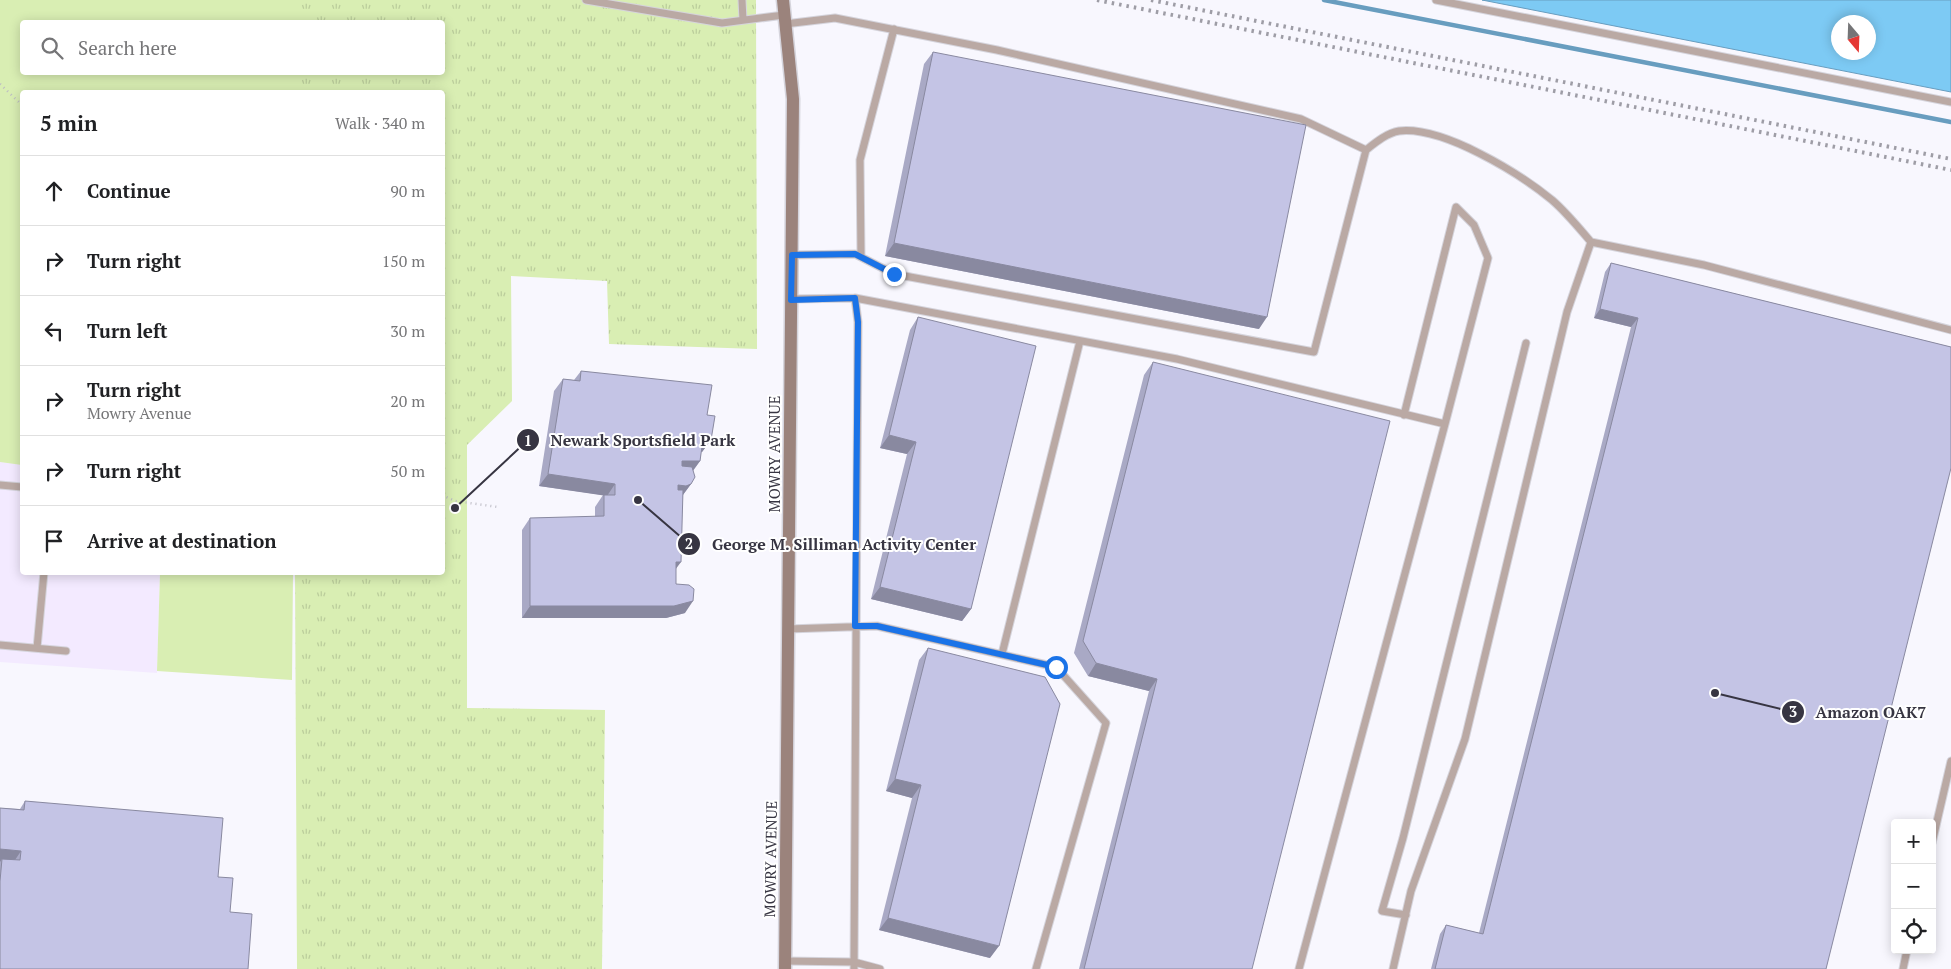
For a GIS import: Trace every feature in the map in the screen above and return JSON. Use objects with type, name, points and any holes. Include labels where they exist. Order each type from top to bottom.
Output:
[{"type":"main road","name":"MOWRY AVENUE","points":[[783,0],[792,99],[785,965]]},
{"type":"lane","points":[[586,0],[722,23],[742,20],[835,18],[894,29],[997,50],[1301,119],[1366,150]]},
{"type":"lane","points":[[742,0],[742,20]]},
{"type":"lane","points":[[1436,0],[1951,102]]},
{"type":"lane","points":[[861,256],[860,160],[894,29]]},
{"type":"lane","points":[[792,255],[855,254],[894,274],[1314,352],[1366,150],[1382,138],[1399,131],[1425,133],[1467,148],[1496,162],[1553,201],[1591,242],[1704,265],[1951,330]]},
{"type":"lane","points":[[1299,969],[1488,258],[1474,225],[1456,208],[1404,415]]},
{"type":"lane","points":[[1393,969],[1412,889],[1465,740],[1567,312],[1591,242]]},
{"type":"lane","points":[[854,966],[858,322],[855,298]]},
{"type":"lane","points":[[791,300],[855,298],[1177,359],[1445,424]]},
{"type":"lane","points":[[1002,654],[1080,341]]},
{"type":"lane","points":[[1406,915],[1382,911],[1408,819],[1526,343]]},
{"type":"lane","points":[[0,485],[20,487]]},
{"type":"lane","points":[[37,648],[44,575]]},
{"type":"lane","points":[[788,629],[877,626],[1056,667],[1106,723],[1036,969]]},
{"type":"lane","points":[[0,645],[66,650]]},
{"type":"lane","points":[[1936,826],[1951,761]]},
{"type":"lane","points":[[1903,969],[1907,954]]},
{"type":"lane","points":[[785,965],[854,966],[880,969]]},
{"type":"path","points":[[0,84],[20,103]]},
{"type":"path","points":[[445,496],[455,501],[498,507]]},
{"type":"shaded area","points":[[0,462],[20,464],[20,575],[160,575],[157,673],[0,662]]},
{"type":"green space","points":[[0,0],[302,0],[302,20],[20,20],[20,75],[301,75],[301,90],[20,90],[20,465],[0,462]]},
{"type":"green space","points":[[297,0],[756,0],[757,349],[609,344],[607,281],[511,276],[512,401],[467,445],[467,708],[605,710],[602,969],[297,969],[295,575],[445,575],[445,90],[296,90],[296,75],[445,75],[445,20],[296,20]]},
{"type":"green space","points":[[160,575],[293,575],[292,680],[157,671]]},
{"type":"water","points":[[1482,0],[1951,0],[1951,92]]},
{"type":"building","points":[[933,52],[1306,125],[1267,317],[894,243]]},
{"type":"building","points":[[1611,263],[1951,347],[1951,468],[1826,969],[1435,969],[1446,925],[1483,934],[1638,318],[1600,309]]},
{"type":"building","points":[[918,317],[1036,346],[971,609],[880,587],[916,442],[889,435]]},
{"type":"building","points":[[1153,362],[1390,421],[1252,969],[1084,969],[1157,679],[1096,663],[1083,641]]},
{"type":"building","points":[[581,371],[712,385],[707,415],[715,416],[711,440],[703,439],[700,461],[682,461],[682,466],[692,467],[695,477],[691,484],[686,486],[678,485],[678,490],[683,490],[681,562],[676,562],[676,584],[689,585],[694,589],[693,601],[674,606],[530,606],[530,518],[604,516],[604,495],[615,495],[615,484],[548,474],[563,379],[580,381]]},
{"type":"building","points":[[928,648],[1045,677],[1060,704],[999,946],[888,918],[921,785],[895,779]]},
{"type":"building","points":[[25,801],[223,818],[218,877],[233,878],[230,912],[252,914],[248,969],[0,969],[0,881],[2,859],[20,860],[21,851],[0,849],[0,808],[24,810]]},
{"type":"waterway","points":[[1324,0],[1951,122]]},
{"type":"railway","points":[[1097,0],[1951,170]]},
{"type":"railway","points":[[1151,0],[1951,159]]},
{"type":"place","name":"George M. Silliman Activity Center","points":[[638,500]]},
{"type":"place","name":"Newark Sportsfield Park","points":[[455,508]]},
{"type":"place","name":"Amazon OAK7","points":[[1715,693]]},
{"type":"route","points":[[894,274],[855,254],[792,255],[791,300],[855,298],[858,322],[855,626],[877,626],[1056,667]]}]
